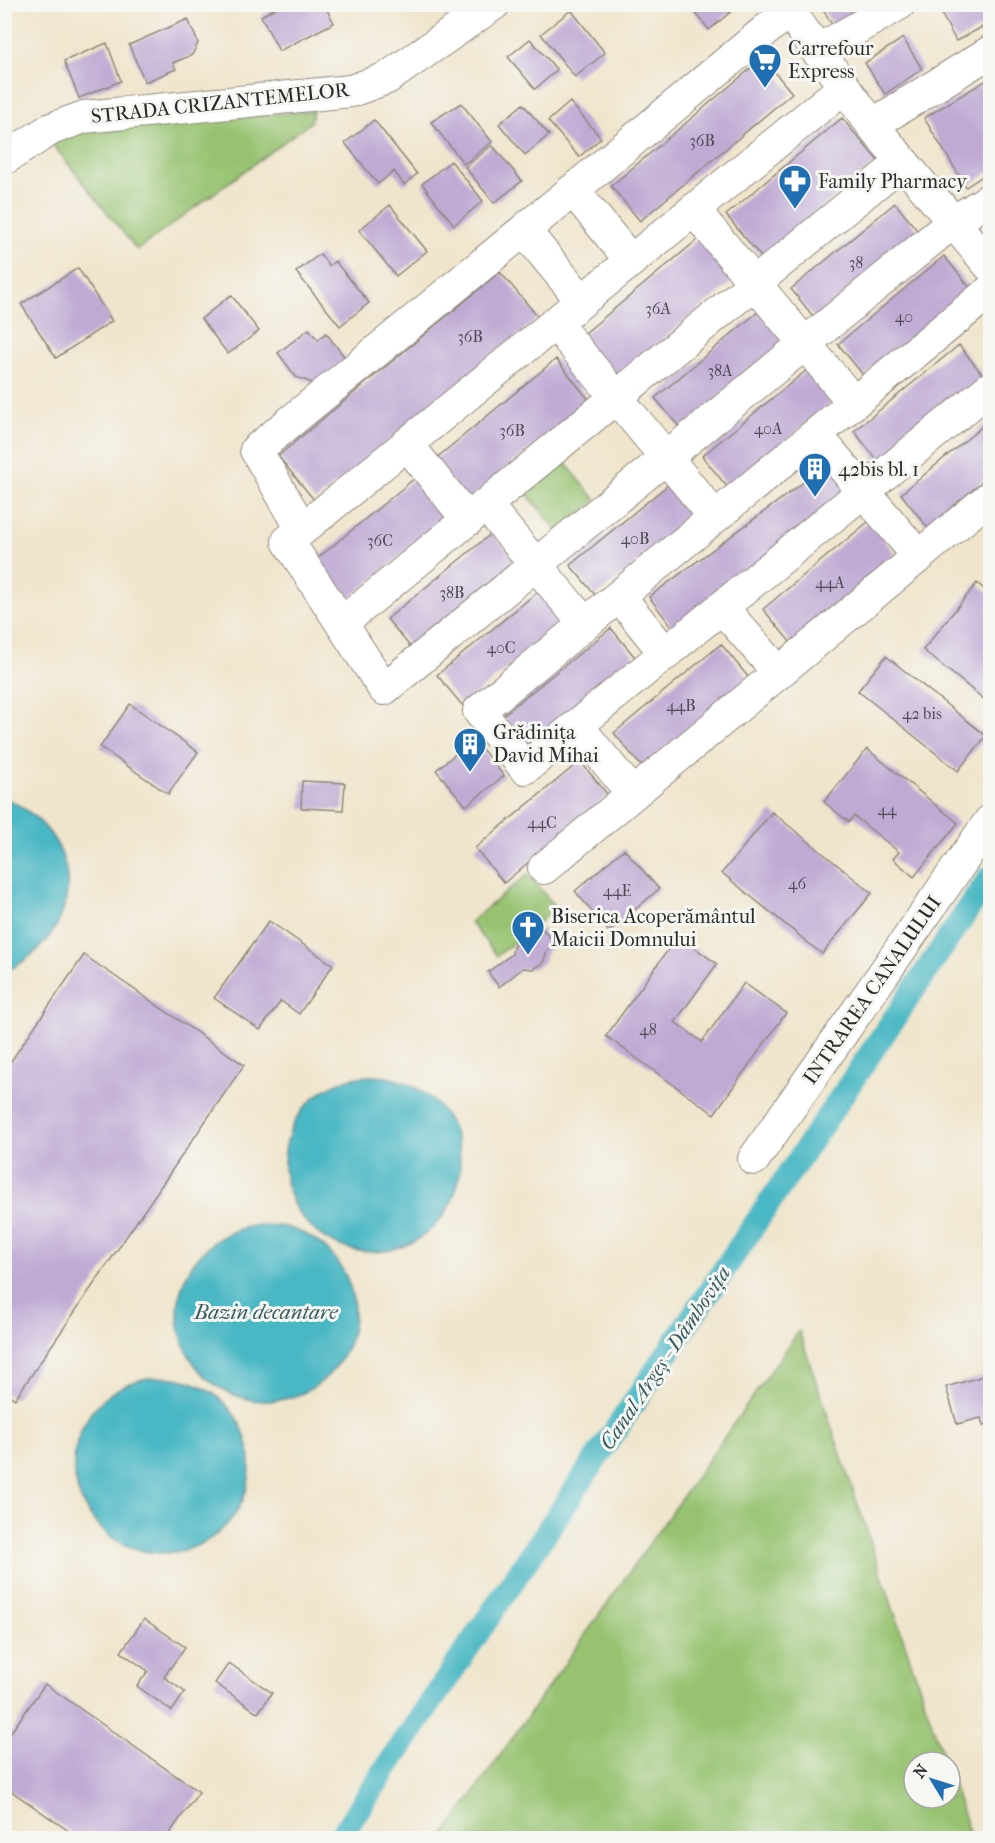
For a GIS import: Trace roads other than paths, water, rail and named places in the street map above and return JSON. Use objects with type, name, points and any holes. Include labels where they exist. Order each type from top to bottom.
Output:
[{"type":"street","name":"STRADA CRIZANTEMELOR","points":[[4,159],[51,129],[84,117],[351,91],[369,86],[387,78],[494,4]]},
{"type":"street","points":[[816,51],[899,4]]},
{"type":"street","points":[[302,530],[256,450],[573,190],[787,8],[816,51],[872,125],[990,266]]},
{"type":"street","points":[[872,125],[990,52]]},
{"type":"street","points":[[843,88],[288,541],[384,689],[953,222],[990,199]]},
{"type":"street","points":[[342,623],[902,162]]},
{"type":"street","points":[[573,190],[631,261]]},
{"type":"street","points":[[694,210],[854,403]]},
{"type":"street","points":[[524,230],[582,301]]},
{"type":"street","points":[[990,291],[479,711],[525,768],[990,388]]},
{"type":"street","points":[[555,323],[715,517]]},
{"type":"street","points":[[816,435],[919,557]]},
{"type":"street","points":[[407,444],[536,565],[585,624]]},
{"type":"street","points":[[544,868],[990,497]]},
{"type":"street","points":[[619,596],[666,654]]},
{"type":"street","points":[[722,608],[778,674]]},
{"type":"street","points":[[577,726],[633,794]]},
{"type":"street","name":"INTRAREA CANALULUI","points":[[754,1159],[990,821]]},
{"type":"water","points":[[5,798],[32,815],[52,836],[64,860],[67,885],[63,910],[51,933],[32,955],[5,972]]},
{"type":"water","name":"Bazin decantare","points":[[372,1076],[406,1083],[421,1091],[434,1102],[445,1115],[453,1130],[460,1164],[453,1198],[445,1213],[434,1226],[421,1237],[406,1245],[372,1252],[338,1245],[323,1237],[310,1226],[299,1213],[291,1198],[284,1164],[291,1130],[299,1115],[310,1102],[323,1091],[338,1083]]},
{"type":"water","name":"Bazin decantare","points":[[266,1225],[283,1226],[300,1231],[328,1251],[348,1279],[353,1296],[353,1330],[348,1347],[328,1375],[300,1395],[283,1400],[266,1401],[249,1400],[232,1395],[204,1375],[184,1347],[179,1330],[178,1313],[179,1296],[184,1279],[204,1251],[232,1231],[249,1226]]},
{"type":"water","name":"Bazin decantare","points":[[162,1377],[196,1384],[211,1392],[224,1403],[235,1416],[243,1431],[250,1465],[243,1499],[235,1514],[224,1527],[211,1538],[196,1546],[162,1553],[128,1546],[113,1538],[100,1527],[89,1514],[81,1499],[74,1465],[81,1431],[89,1416],[100,1403],[113,1392],[128,1384]]},
{"type":"waterway","name":"Canal Argeș - Dâmbovița","points":[[339,1838],[990,877]]},
{"type":"place","name":"Carrefour Express","points":[[765,89]]},
{"type":"place","name":"Family Pharmacy","points":[[795,210]]},
{"type":"place","name":"42bis bl. 1","points":[[815,498]]},
{"type":"place","name":"Grădinița David Mihai","points":[[470,773]]},
{"type":"place","name":"Biserica Acoperământul Maicii Domnului","points":[[528,956]]}]
